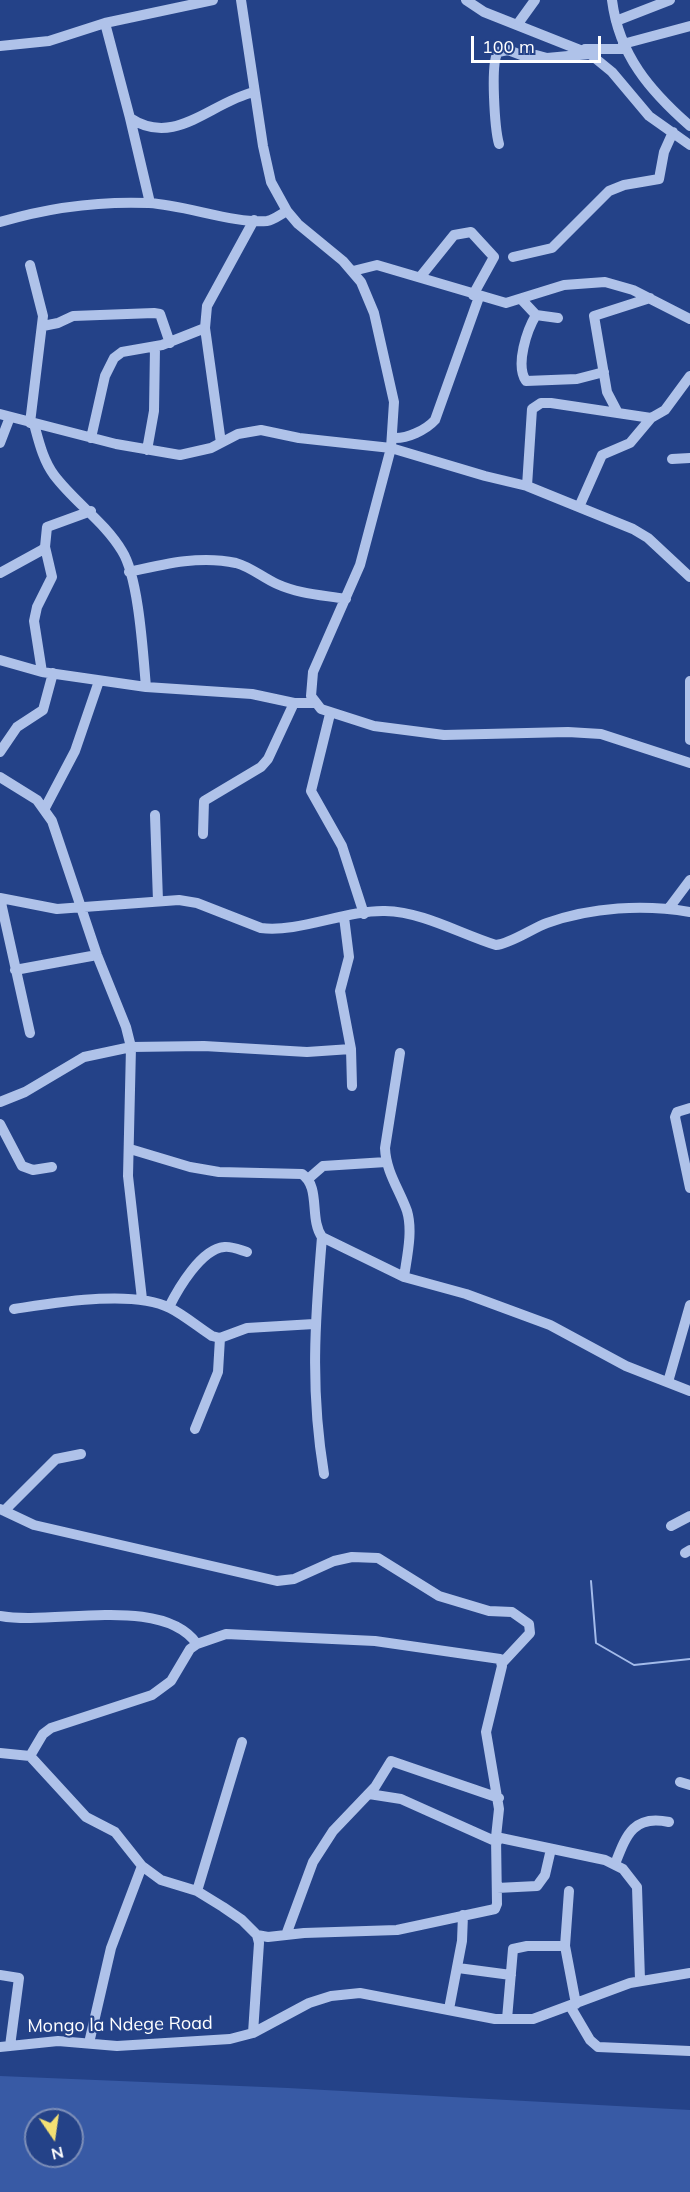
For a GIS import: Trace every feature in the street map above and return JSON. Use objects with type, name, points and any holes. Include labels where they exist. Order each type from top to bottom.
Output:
[{"type":"street","points":[[0,46],[49,41],[105,23],[213,0]]},
{"type":"street","points":[[241,0],[266,164],[271,182],[287,211],[298,224],[353,271],[369,298],[394,402],[392,443],[360,565],[313,672],[310,685],[314,703]]},
{"type":"street","points":[[466,0],[484,12],[586,52],[612,72],[649,116],[690,145]]},
{"type":"street","points":[[517,25],[535,0]]},
{"type":"street","points":[[612,0],[624,47],[655,95],[689,124]]},
{"type":"street","points":[[616,21],[670,0]]},
{"type":"street","points":[[105,23],[150,203]]},
{"type":"street","points":[[499,144],[495,126],[494,64],[498,52],[508,50],[524,56],[537,55],[547,58],[624,47],[690,26]]},
{"type":"street","points":[[130,118],[153,129],[183,126],[237,96],[255,92]]},
{"type":"street","points":[[513,257],[552,248],[609,191],[624,185],[659,179],[664,152],[672,132]]},
{"type":"street","points":[[0,222],[29,213],[58,208],[150,203],[269,221],[287,211]]},
{"type":"street","points":[[221,443],[205,328],[207,306],[254,220]]},
{"type":"street","points":[[392,443],[429,426],[435,420],[476,296],[494,257],[471,232],[454,235],[421,276]]},
{"type":"street","points":[[353,271],[377,265],[421,276],[476,296],[506,303],[564,285],[588,282],[618,286],[650,298],[690,319]]},
{"type":"street","points":[[30,266],[41,306],[43,326],[32,423],[43,456],[53,474],[91,511],[121,550],[129,572],[143,645],[146,687]]},
{"type":"street","points":[[618,413],[607,392],[594,316],[650,298]]},
{"type":"street","points":[[521,299],[536,315],[558,318]]},
{"type":"street","points":[[43,326],[58,323],[73,316],[154,313],[160,314],[163,319],[170,343]]},
{"type":"street","points":[[536,315],[524,341],[522,373],[526,381],[558,381],[603,372]]},
{"type":"street","points":[[91,438],[105,376],[114,358],[123,352],[170,343],[205,328]]},
{"type":"street","points":[[147,450],[154,411],[154,347]]},
{"type":"street","points":[[579,507],[603,455],[630,443],[651,418],[663,413],[690,376]]},
{"type":"street","points":[[527,486],[532,409],[536,405],[551,403],[651,418]]},
{"type":"street","points":[[0,443],[5,415],[91,438],[180,455],[204,451],[238,434],[261,430],[299,438],[392,443],[485,476],[527,486],[648,538],[690,577]]},
{"type":"street","points":[[672,459],[690,458]]},
{"type":"street","points":[[0,752],[17,727],[44,710],[47,673],[34,621],[52,577],[45,547],[47,527],[91,511]]},
{"type":"street","points":[[0,573],[45,547]]},
{"type":"street","points":[[129,572],[183,560],[228,562],[247,567],[294,590],[346,599]]},
{"type":"street","points":[[0,660],[47,673],[99,681],[146,687],[252,694],[294,703],[314,703],[330,714],[374,726],[418,733],[568,732],[601,734],[690,763]]},
{"type":"street","points":[[45,808],[75,751],[99,681]]},
{"type":"street","points":[[690,681],[690,740]]},
{"type":"street","points":[[203,834],[204,801],[261,767],[268,759],[294,703]]},
{"type":"street","points":[[330,714],[311,791],[342,846],[364,914]]},
{"type":"street","points":[[0,777],[45,808],[60,838],[97,955],[126,1028],[131,1047],[130,1195],[142,1299]]},
{"type":"street","points":[[155,815],[158,901]]},
{"type":"street","points":[[669,908],[690,880]]},
{"type":"street","points":[[30,1033],[0,898],[57,909],[158,901],[197,903],[261,928],[272,930],[384,911],[411,915],[496,945],[525,932],[580,914],[669,908],[690,912]]},
{"type":"street","points":[[344,917],[348,966],[340,991],[351,1048],[352,1086]]},
{"type":"street","points":[[15,970],[97,955]]},
{"type":"street","points":[[0,1102],[25,1092],[84,1058],[131,1047],[204,1046],[307,1052],[351,1048]]},
{"type":"street","points":[[400,1053],[394,1079],[386,1162],[407,1212],[409,1249],[404,1277]]},
{"type":"street","points":[[690,1108],[677,1112],[675,1117],[690,1188]]},
{"type":"street","points":[[0,1124],[22,1166],[33,1170],[52,1167]]},
{"type":"street","points":[[130,1149],[190,1167],[219,1172],[294,1173],[308,1179]]},
{"type":"street","points":[[308,1179],[323,1166],[386,1162]]},
{"type":"street","points":[[308,1179],[322,1237],[315,1324],[314,1396],[324,1474]]},
{"type":"street","points":[[322,1237],[404,1277],[466,1294],[550,1325],[626,1366],[690,1391]]},
{"type":"street","points":[[169,1307],[189,1272],[219,1248],[232,1247],[247,1252]]},
{"type":"street","points":[[14,1309],[50,1304],[142,1299],[169,1307],[212,1336],[220,1338],[247,1328],[315,1324]]},
{"type":"street","points":[[668,1382],[690,1305]]},
{"type":"street","points":[[195,1429],[219,1372],[220,1338]]},
{"type":"street","points":[[81,1454],[56,1459],[2,1510],[34,1525],[277,1581],[294,1579],[334,1561],[352,1557],[378,1558],[439,1596],[489,1611],[512,1612],[529,1624],[530,1633],[503,1662],[486,1732],[499,1798],[495,1909],[396,1930],[268,1937],[257,1935]]},
{"type":"street","points":[[671,1526],[690,1516]]},
{"type":"street","points":[[0,1616],[27,1620],[122,1616],[158,1620],[181,1627],[197,1644]]},
{"type":"street","points":[[30,1756],[44,1734],[51,1728],[162,1689],[171,1681],[190,1649],[197,1644],[237,1633],[375,1641],[500,1659],[503,1662]]},
{"type":"street","points":[[197,1891],[242,1742]]},
{"type":"street","points":[[0,1753],[30,1756],[80,1812],[115,1832],[142,1866],[161,1880],[197,1891],[242,1920],[257,1935],[259,1943],[253,2033]]},
{"type":"street","points":[[286,1935],[313,1862],[333,1831],[381,1780],[388,1764],[397,1761],[499,1798]]},
{"type":"street","points":[[369,1794],[401,1799],[497,1839],[615,1864],[637,1887],[640,1980]]},
{"type":"street","points":[[615,1864],[632,1829],[651,1820],[669,1822]]},
{"type":"street","points":[[497,1888],[537,1886],[545,1875],[550,1849]]},
{"type":"street","points":[[89,2043],[111,1948],[142,1866]]},
{"type":"street","points":[[569,1891],[565,1946],[573,2005],[590,2040],[598,2047],[690,2051]]},
{"type":"street","points":[[449,2009],[458,1968],[463,1915]]},
{"type":"street","points":[[507,2019],[513,1949],[527,1946],[565,1946]]},
{"type":"street","points":[[458,1968],[511,1975]]},
{"type":"street","points":[[1,1973],[19,1978],[5,2046]]},
{"type":"street","name":"Mongo la Ndege Road","points":[[5,2046],[58,2041],[147,2044],[230,2039],[253,2033],[309,2003],[347,1994],[379,1995],[507,2019],[533,2019],[640,1980],[690,1973]]},
{"type":"shaded area","points":[[0,2076],[288,2088],[690,2110],[690,2192],[0,2192]]},
{"type":"waterway","points":[[591,1581],[596,1643],[634,1665],[690,1659]]}]
